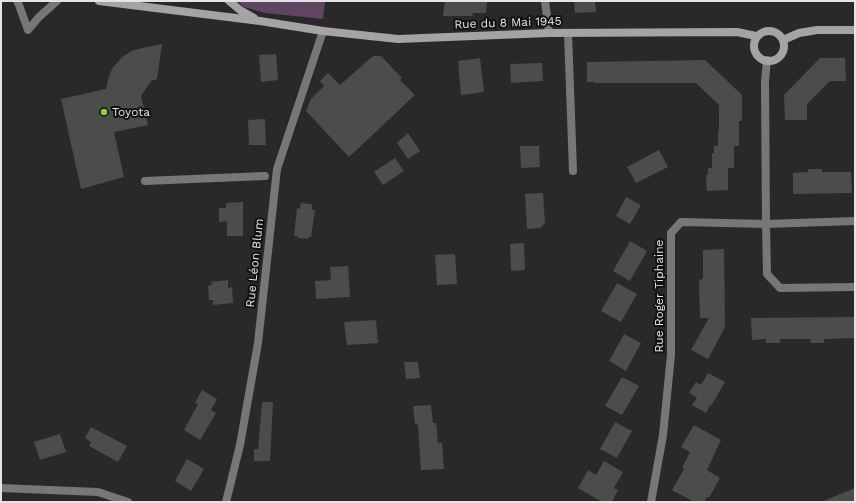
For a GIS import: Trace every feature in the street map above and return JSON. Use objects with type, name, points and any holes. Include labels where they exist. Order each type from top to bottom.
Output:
[{"type":"street","points":[[16,1],[19,5],[28,30],[39,17],[57,1]]},
{"type":"street","name":"Rue du 8 Mai 1945","points":[[99,1],[260,21],[323,31],[398,39],[549,33],[737,32],[756,36]]},
{"type":"street","points":[[229,1],[240,10],[260,21]]},
{"type":"street","points":[[546,1],[549,33]]},
{"type":"street","points":[[768,30],[777,33],[783,40],[783,48],[776,59],[762,59],[755,52],[754,41],[756,36],[760,33],[768,30]]},
{"type":"street","points":[[783,40],[799,33],[817,30],[855,30]]},
{"type":"street","name":"Rue Léon Blum","points":[[226,502],[240,445],[258,343],[277,168],[323,31]]},
{"type":"street","points":[[568,33],[573,171]]},
{"type":"street","points":[[767,60],[765,81],[767,274],[780,288],[855,287]]},
{"type":"street","points":[[146,180],[265,176]]},
{"type":"street","name":"Rue Roger Tiphaine","points":[[652,502],[663,435],[671,356],[670,233],[681,222],[766,224],[855,221]]},
{"type":"street","points":[[1,488],[98,492],[128,502]]},
{"type":"shaded area","points":[[237,1],[325,1],[323,19],[265,13],[244,7]]},
{"type":"building","points":[[445,1],[487,1],[486,13],[472,13],[473,16],[443,16]]},
{"type":"building","points":[[574,1],[595,1],[596,12],[575,13]]},
{"type":"building","name":"Toyota","points":[[162,44],[157,79],[151,81],[141,96],[148,125],[114,132],[124,177],[81,189],[61,99],[106,89],[112,69],[122,57],[138,49]]},
{"type":"building","points":[[276,54],[278,80],[261,82],[259,55]]},
{"type":"building","points":[[373,56],[381,56],[402,78],[400,80],[415,95],[349,157],[306,111],[311,99],[324,86],[320,81],[328,73],[340,85]]},
{"type":"building","points":[[480,58],[484,92],[461,95],[458,61]]},
{"type":"building","points":[[820,58],[845,58],[846,81],[830,81],[807,104],[807,120],[785,120],[784,95]]},
{"type":"building","points":[[705,60],[742,95],[742,121],[739,121],[739,146],[734,146],[734,168],[728,168],[728,190],[707,191],[706,175],[708,175],[708,168],[712,168],[712,153],[714,153],[714,146],[718,146],[719,105],[696,83],[587,82],[587,62]]},
{"type":"building","points":[[542,63],[543,81],[511,83],[510,64]]},
{"type":"building","points":[[265,119],[266,145],[249,145],[248,120]]},
{"type":"building","points":[[408,133],[420,151],[408,159],[397,143]]},
{"type":"building","points":[[520,146],[539,146],[540,167],[521,168]]},
{"type":"building","points":[[659,150],[668,167],[636,183],[627,167]]},
{"type":"building","points":[[395,158],[404,171],[383,185],[374,172]]},
{"type":"building","points":[[808,169],[822,169],[822,172],[851,172],[852,193],[793,194],[793,173],[808,172]]},
{"type":"building","points":[[543,193],[545,223],[540,228],[527,229],[525,194]]},
{"type":"building","points":[[626,197],[641,205],[630,224],[616,216]]},
{"type":"building","points":[[243,202],[243,236],[227,236],[227,221],[219,222],[219,208],[226,208],[226,203]]},
{"type":"building","points":[[301,203],[312,204],[312,210],[315,210],[311,237],[308,237],[308,239],[294,236],[297,208],[300,209]]},
{"type":"building","points":[[630,241],[647,251],[630,281],[613,271]]},
{"type":"building","points":[[524,243],[525,270],[511,271],[510,244]]},
{"type":"building","points":[[724,249],[725,327],[708,359],[691,350],[709,318],[700,318],[699,280],[703,279],[703,250]]},
{"type":"building","points":[[455,254],[457,284],[437,285],[435,255]]},
{"type":"building","points":[[348,266],[350,297],[316,299],[315,281],[331,280],[330,267]]},
{"type":"building","points":[[228,280],[228,288],[232,287],[233,303],[213,305],[213,300],[209,300],[208,286],[212,285],[211,282]]},
{"type":"building","points":[[617,283],[637,294],[621,322],[601,311]]},
{"type":"building","points":[[854,317],[854,338],[824,339],[824,343],[811,343],[810,339],[780,339],[780,343],[766,343],[766,339],[752,340],[751,318]]},
{"type":"building","points":[[376,320],[378,343],[347,345],[344,322]]},
{"type":"building","points":[[624,334],[641,343],[626,371],[609,361]]},
{"type":"building","points":[[404,362],[418,362],[420,378],[406,379]]},
{"type":"building","points":[[708,373],[725,382],[706,413],[692,405],[697,398],[689,393],[696,382],[701,385]]},
{"type":"building","points":[[622,377],[639,386],[622,415],[605,406]]},
{"type":"building","points":[[202,390],[217,399],[211,410],[216,413],[200,440],[184,430],[198,404],[195,403]]},
{"type":"building","points":[[262,402],[273,402],[270,461],[254,461],[254,449],[258,449]]},
{"type":"building","points":[[431,405],[433,423],[436,423],[438,443],[442,443],[444,469],[421,470],[418,424],[415,425],[413,406]]},
{"type":"building","points":[[615,422],[632,431],[617,458],[600,449]]},
{"type":"building","points":[[694,425],[721,440],[707,470],[720,478],[709,498],[707,497],[704,502],[694,502],[672,490],[684,469],[682,468],[690,452],[681,447]]},
{"type":"building","points":[[91,427],[127,446],[118,462],[89,446],[91,442],[85,438]]},
{"type":"building","points":[[60,434],[66,452],[40,460],[34,442]]},
{"type":"building","points":[[187,459],[204,469],[191,491],[175,481]]},
{"type":"building","points":[[604,461],[623,472],[614,488],[618,490],[612,502],[602,502],[578,488],[588,470],[596,475]]},
{"type":"building","points":[[855,488],[855,502],[821,502]]},
{"type":"place","name":"Toyota","points":[[104,112]]}]
